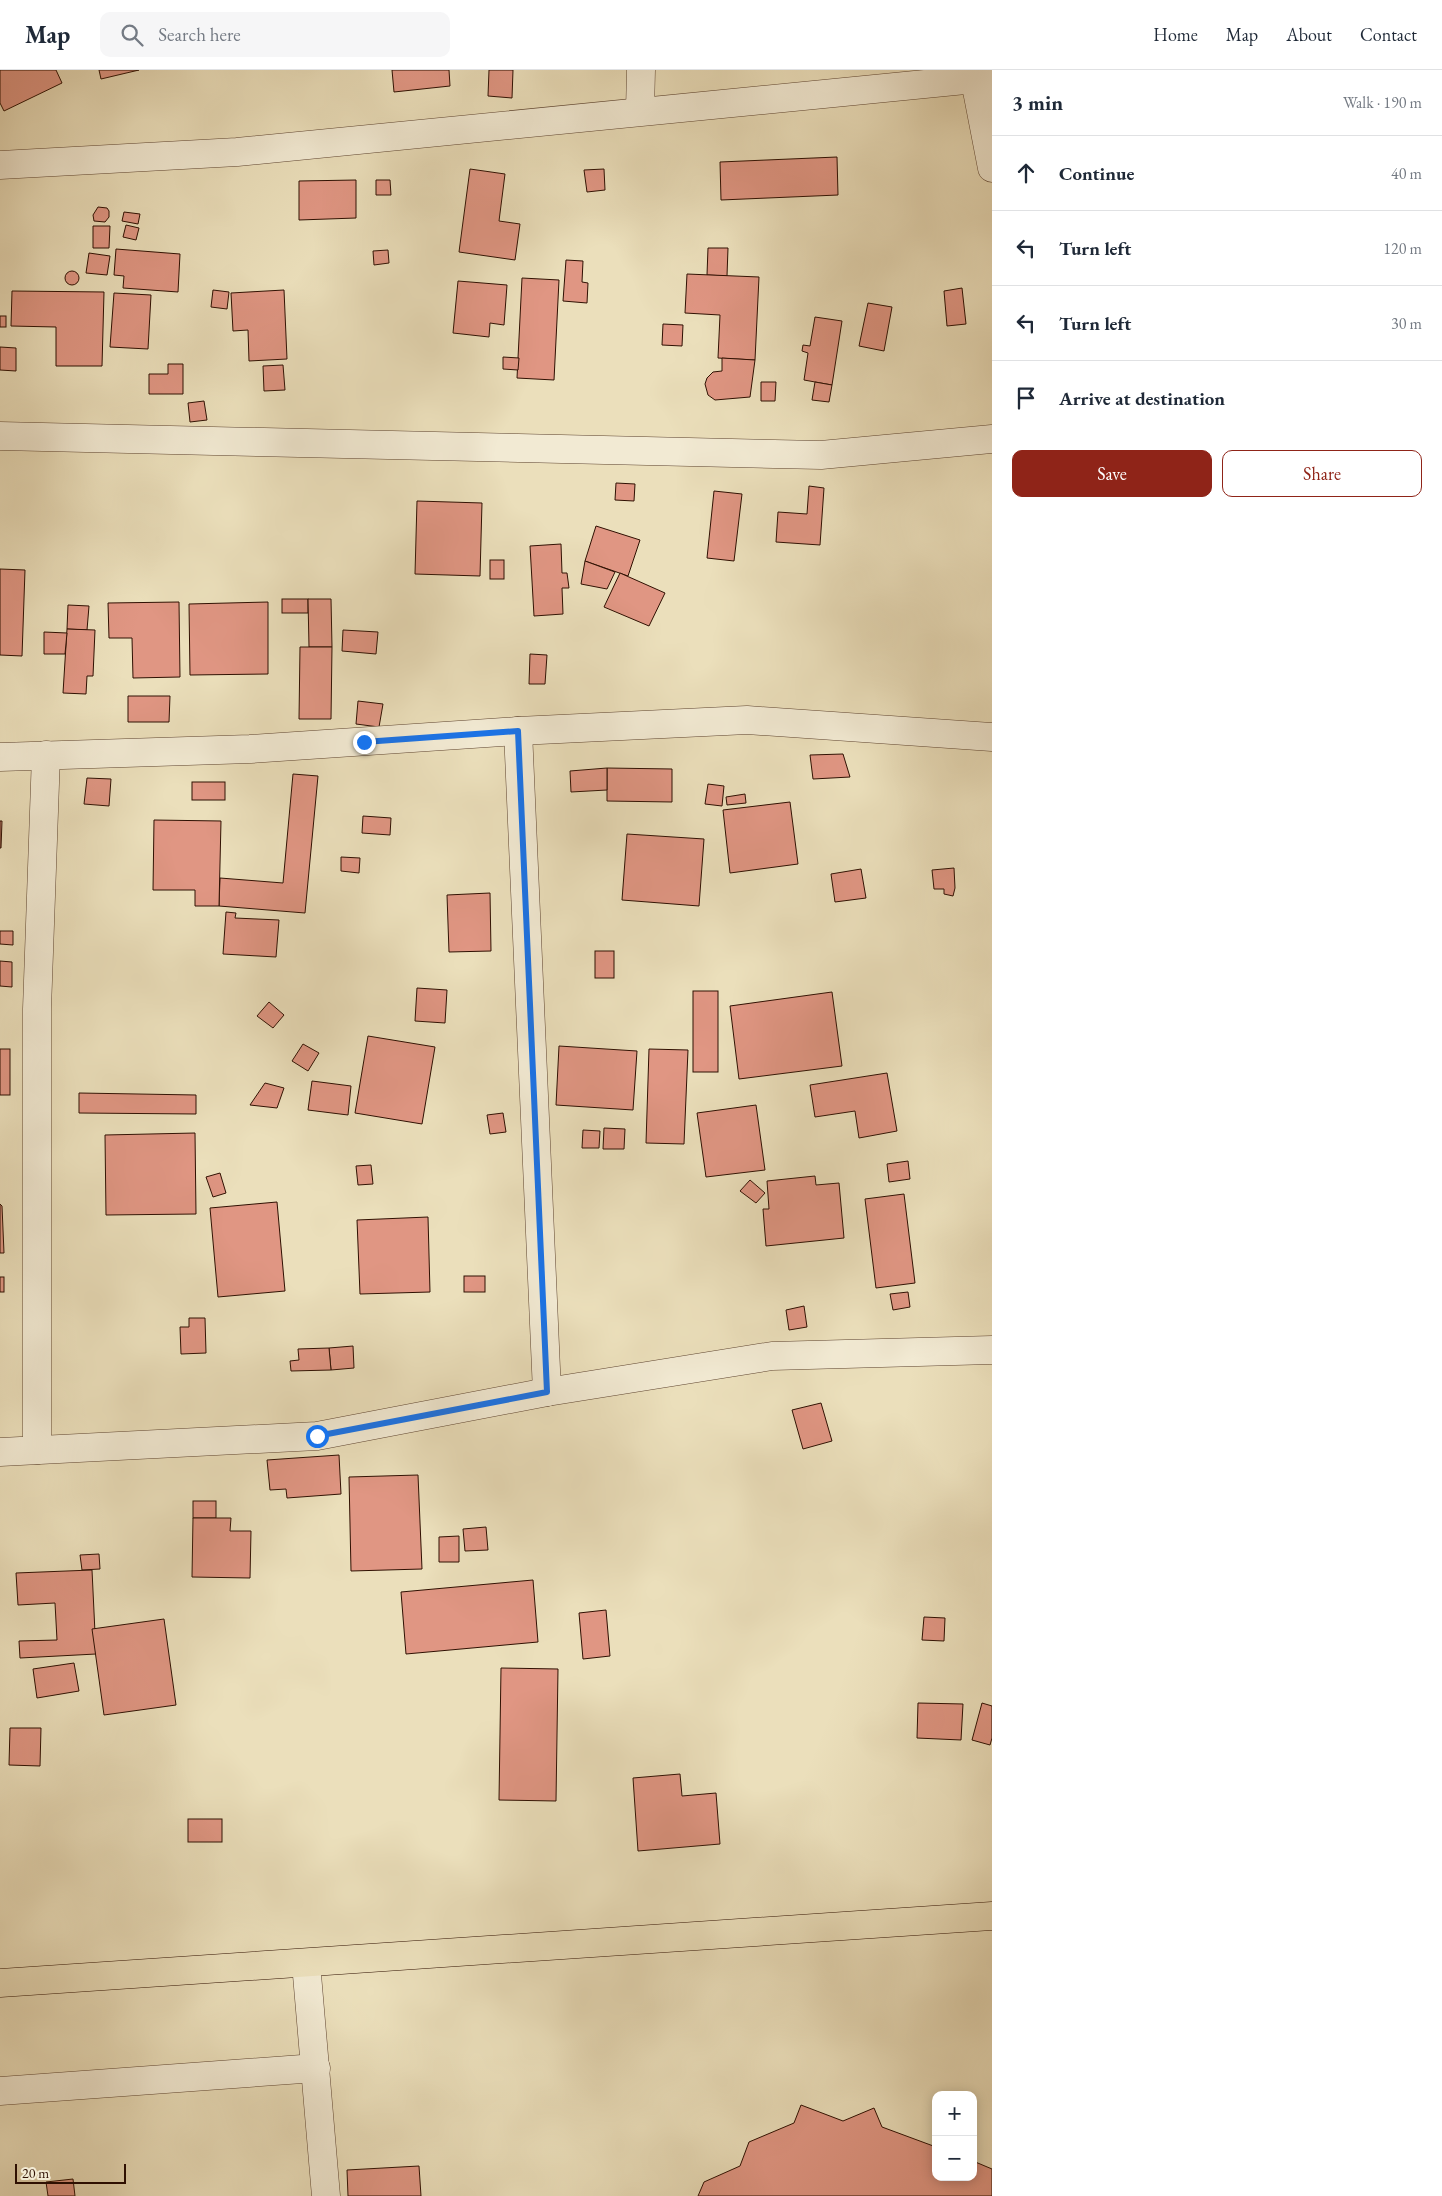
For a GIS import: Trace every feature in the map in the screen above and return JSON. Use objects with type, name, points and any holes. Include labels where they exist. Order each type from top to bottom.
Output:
[{"type":"highway","points":[[0,1983],[992,1916]]},
{"type":"street","points":[[640,111],[641,70]]},
{"type":"street","points":[[0,165],[237,152],[980,76],[992,168]]},
{"type":"street","points":[[0,436],[821,454],[992,439]]},
{"type":"street","points":[[0,757],[250,749],[518,731],[747,720],[992,737]]},
{"type":"street","points":[[518,731],[547,1392]]},
{"type":"street","points":[[37,1450],[37,1009],[46,755]]},
{"type":"street","points":[[0,1452],[317,1436],[547,1392],[772,1356],[992,1350]]},
{"type":"street","points":[[306,1963],[326,2196]]},
{"type":"street","points":[[0,2091],[316,2068]]},
{"type":"building","points":[[0,70],[56,70],[62,83],[4,111],[0,103]]},
{"type":"building","points":[[99,70],[139,70],[101,79]]},
{"type":"building","points":[[392,70],[449,70],[450,86],[394,92]]},
{"type":"building","points":[[489,70],[513,70],[512,98],[488,96]]},
{"type":"building","points":[[837,157],[838,195],[721,200],[720,162]]},
{"type":"building","points":[[470,169],[505,174],[499,221],[520,224],[515,260],[459,252]]},
{"type":"building","points":[[604,169],[605,190],[587,192],[584,170]]},
{"type":"building","points":[[356,180],[356,218],[299,220],[299,181]]},
{"type":"building","points":[[376,180],[390,180],[391,195],[376,195]]},
{"type":"building","points":[[98,207],[107,208],[109,211],[109,217],[105,222],[94,221],[93,215]]},
{"type":"building","points":[[124,212],[140,214],[138,224],[122,221]]},
{"type":"building","points":[[126,225],[139,228],[136,240],[123,237]]},
{"type":"building","points":[[93,226],[110,226],[109,248],[93,248]]},
{"type":"building","points":[[708,248],[728,248],[727,276],[707,275]]},
{"type":"building","points":[[116,249],[180,254],[178,292],[123,288],[124,276],[114,275]]},
{"type":"building","points":[[388,250],[389,263],[374,265],[373,251]]},
{"type":"building","points":[[89,253],[110,256],[107,275],[86,273]]},
{"type":"building","points":[[566,260],[583,261],[582,282],[588,283],[587,303],[563,301]]},
{"type":"building","points":[[69,271],[75,271],[79,278],[75,285],[69,285],[65,281],[65,275]]},
{"type":"building","points":[[687,274],[759,277],[755,360],[718,358],[720,315],[685,313]]},
{"type":"building","points":[[522,278],[559,280],[554,380],[517,378]]},
{"type":"building","points":[[458,281],[507,285],[504,325],[490,323],[489,337],[453,333]]},
{"type":"building","points":[[962,288],[966,324],[947,326],[944,291]]},
{"type":"building","points":[[213,290],[229,292],[227,309],[211,307]]},
{"type":"building","points":[[284,290],[287,359],[249,361],[248,330],[233,331],[231,293]]},
{"type":"building","points":[[12,291],[104,292],[102,366],[56,366],[56,327],[11,326]]},
{"type":"building","points":[[114,293],[151,295],[148,349],[110,347]]},
{"type":"building","points":[[868,303],[892,307],[884,351],[859,346]]},
{"type":"building","points":[[0,316],[6,316],[6,327],[0,327]]},
{"type":"building","points":[[815,317],[842,321],[832,385],[804,380],[808,353],[802,351],[803,345],[810,346]]},
{"type":"building","points":[[663,324],[683,325],[682,346],[662,345]]},
{"type":"building","points":[[0,347],[16,348],[16,371],[0,370]]},
{"type":"building","points":[[503,357],[519,358],[518,370],[503,369]]},
{"type":"building","points":[[722,358],[755,360],[750,397],[715,400],[708,395],[705,384],[707,378],[713,372],[722,371]]},
{"type":"building","points":[[168,364],[183,364],[183,394],[149,394],[149,374],[168,374]]},
{"type":"building","points":[[283,365],[285,390],[264,391],[263,366]]},
{"type":"building","points":[[761,382],[776,382],[775,401],[761,401]]},
{"type":"building","points":[[815,382],[832,385],[829,402],[812,400]]},
{"type":"building","points":[[204,401],[207,420],[190,422],[188,403]]},
{"type":"building","points":[[616,483],[635,484],[634,501],[615,500]]},
{"type":"building","points":[[809,486],[824,488],[820,545],[776,542],[778,512],[807,514]]},
{"type":"building","points":[[714,491],[742,494],[734,561],[707,558]]},
{"type":"building","points":[[417,501],[482,503],[480,576],[415,574]]},
{"type":"building","points":[[596,526],[640,540],[628,576],[585,561]]},
{"type":"building","points":[[561,544],[562,573],[567,573],[569,588],[562,588],[563,614],[534,616],[530,546]]},
{"type":"building","points":[[490,560],[504,560],[504,579],[490,579]]},
{"type":"building","points":[[585,561],[615,572],[607,589],[581,584]]},
{"type":"building","points":[[0,569],[25,570],[22,656],[0,655]]},
{"type":"building","points":[[620,573],[665,593],[649,626],[604,607]]},
{"type":"building","points":[[282,599],[308,599],[308,613],[282,613]]},
{"type":"building","points":[[308,599],[331,599],[332,647],[309,647]]},
{"type":"building","points":[[179,602],[180,677],[133,678],[132,638],[109,638],[108,603]]},
{"type":"building","points":[[268,602],[268,674],[190,675],[189,604]]},
{"type":"building","points":[[68,605],[89,606],[87,630],[67,629]]},
{"type":"building","points":[[67,629],[95,630],[93,676],[87,676],[86,694],[63,693]]},
{"type":"building","points":[[343,630],[378,632],[376,654],[342,651]]},
{"type":"building","points":[[44,632],[67,633],[65,654],[44,654]]},
{"type":"building","points":[[300,647],[332,647],[331,719],[299,719]]},
{"type":"building","points":[[530,654],[547,655],[545,684],[529,684]]},
{"type":"building","points":[[128,696],[170,696],[169,722],[128,722]]},
{"type":"building","points":[[358,701],[383,704],[379,727],[356,724]]},
{"type":"building","points":[[843,754],[850,777],[813,779],[810,755]]},
{"type":"building","points":[[607,768],[672,769],[672,802],[607,801]]},
{"type":"building","points":[[607,768],[607,790],[571,792],[570,771]]},
{"type":"building","points":[[293,774],[318,776],[305,913],[219,906],[220,878],[283,883]]},
{"type":"building","points":[[87,778],[111,779],[109,806],[84,804]]},
{"type":"building","points":[[192,782],[225,782],[225,800],[192,800]]},
{"type":"building","points":[[708,784],[724,786],[722,806],[705,804]]},
{"type":"building","points":[[745,794],[746,803],[727,805],[726,797]]},
{"type":"building","points":[[790,802],[798,864],[730,873],[723,810]]},
{"type":"building","points":[[363,816],[391,818],[390,835],[362,833]]},
{"type":"building","points":[[154,820],[221,821],[219,906],[195,906],[195,890],[153,890]]},
{"type":"building","points":[[0,821],[2,821],[1,848],[0,848]]},
{"type":"building","points":[[627,834],[704,839],[699,906],[622,900]]},
{"type":"building","points":[[341,857],[360,858],[359,873],[341,871]]},
{"type":"building","points":[[954,868],[955,888],[953,896],[944,894],[944,889],[934,889],[932,870]]},
{"type":"building","points":[[861,869],[866,898],[835,902],[831,874]]},
{"type":"building","points":[[490,893],[491,951],[449,952],[447,895]]},
{"type":"building","points":[[226,912],[236,913],[235,918],[279,920],[276,957],[223,954]]},
{"type":"building","points":[[0,931],[13,931],[13,945],[0,944]]},
{"type":"building","points":[[595,951],[614,951],[614,978],[595,978]]},
{"type":"building","points":[[0,961],[12,962],[12,987],[0,986]]},
{"type":"building","points":[[417,988],[447,990],[445,1023],[415,1021]]},
{"type":"building","points":[[693,991],[718,991],[718,1072],[693,1072]]},
{"type":"building","points":[[832,992],[842,1066],[739,1079],[730,1006]]},
{"type":"building","points":[[269,1002],[284,1015],[273,1028],[257,1016]]},
{"type":"building","points":[[368,1036],[435,1047],[422,1124],[355,1113]]},
{"type":"building","points":[[303,1044],[319,1053],[308,1071],[292,1061]]},
{"type":"building","points":[[559,1046],[637,1051],[633,1110],[556,1105]]},
{"type":"building","points":[[0,1049],[10,1049],[10,1095],[0,1095]]},
{"type":"building","points":[[649,1049],[688,1050],[684,1144],[646,1143]]},
{"type":"building","points":[[887,1073],[897,1131],[859,1138],[855,1111],[815,1117],[810,1085]]},
{"type":"building","points":[[312,1081],[351,1086],[348,1115],[308,1110]]},
{"type":"building","points":[[265,1083],[284,1088],[277,1108],[250,1105]]},
{"type":"building","points":[[79,1093],[196,1095],[196,1114],[79,1113]]},
{"type":"building","points":[[756,1105],[765,1170],[706,1177],[697,1113]]},
{"type":"building","points":[[503,1113],[506,1132],[490,1134],[487,1115]]},
{"type":"building","points":[[604,1128],[625,1129],[624,1149],[603,1149]]},
{"type":"building","points":[[583,1130],[600,1131],[599,1148],[582,1148]]},
{"type":"building","points":[[195,1133],[196,1214],[106,1215],[105,1135]]},
{"type":"building","points":[[908,1161],[910,1179],[889,1182],[887,1164]]},
{"type":"building","points":[[371,1165],[373,1184],[358,1185],[356,1166]]},
{"type":"building","points":[[220,1173],[226,1193],[213,1197],[206,1177]]},
{"type":"building","points":[[815,1176],[816,1185],[839,1183],[844,1238],[766,1246],[763,1209],[769,1209],[767,1181]]},
{"type":"building","points":[[750,1180],[765,1193],[756,1203],[740,1191]]},
{"type":"building","points":[[904,1194],[915,1283],[876,1288],[865,1199]]},
{"type":"building","points":[[277,1202],[285,1291],[218,1297],[210,1208]]},
{"type":"building","points":[[0,1204],[2,1206],[4,1253],[0,1253]]},
{"type":"building","points":[[428,1217],[430,1292],[360,1294],[357,1220]]},
{"type":"building","points":[[464,1276],[485,1276],[485,1292],[464,1292]]},
{"type":"building","points":[[0,1277],[4,1277],[4,1292],[0,1292]]},
{"type":"building","points":[[908,1292],[910,1307],[893,1310],[890,1294]]},
{"type":"building","points":[[804,1306],[807,1327],[789,1330],[786,1310]]},
{"type":"building","points":[[189,1318],[205,1318],[206,1353],[181,1354],[180,1327],[189,1327]]},
{"type":"building","points":[[353,1346],[354,1368],[331,1370],[329,1348]]},
{"type":"building","points":[[329,1348],[331,1370],[291,1371],[290,1361],[299,1360],[298,1349]]},
{"type":"building","points":[[821,1403],[832,1441],[803,1449],[792,1410]]},
{"type":"building","points":[[339,1455],[341,1494],[287,1498],[286,1489],[270,1490],[267,1460]]},
{"type":"building","points":[[418,1475],[422,1569],[351,1571],[349,1477]]},
{"type":"building","points":[[193,1501],[216,1501],[216,1518],[193,1518]]},
{"type":"building","points":[[193,1518],[231,1518],[230,1531],[251,1531],[250,1578],[192,1577]]},
{"type":"building","points":[[486,1527],[488,1550],[465,1551],[463,1529]]},
{"type":"building","points":[[459,1536],[459,1562],[439,1562],[439,1537]]},
{"type":"building","points":[[99,1554],[100,1569],[82,1570],[80,1555]]},
{"type":"building","points":[[92,1570],[96,1654],[20,1658],[19,1641],[57,1640],[55,1603],[18,1605],[16,1573]]},
{"type":"building","points":[[533,1580],[538,1642],[406,1654],[401,1592]]},
{"type":"building","points":[[606,1610],[610,1656],[583,1659],[579,1613]]},
{"type":"building","points":[[924,1617],[945,1618],[944,1641],[922,1640]]},
{"type":"building","points":[[164,1619],[176,1705],[104,1715],[92,1629]]},
{"type":"building","points":[[74,1663],[79,1691],[37,1698],[33,1669]]},
{"type":"building","points":[[501,1668],[558,1669],[556,1801],[499,1800]]},
{"type":"building","points":[[918,1703],[963,1704],[961,1740],[917,1738]]},
{"type":"building","points":[[982,1703],[992,1706],[992,1738],[990,1745],[972,1740]]},
{"type":"building","points":[[10,1728],[41,1728],[40,1766],[9,1765]]},
{"type":"building","points":[[680,1774],[682,1796],[716,1793],[720,1844],[638,1851],[633,1778]]},
{"type":"building","points":[[188,1819],[222,1819],[222,1842],[188,1842]]},
{"type":"building","points":[[801,2105],[843,2121],[874,2108],[882,2127],[932,2146],[932,2181],[977,2181],[977,2163],[992,2169],[992,2196],[698,2196],[704,2182],[740,2166],[749,2142],[794,2123]]},
{"type":"building","points":[[419,2166],[421,2196],[348,2196],[347,2170]]},
{"type":"building","points":[[73,2179],[75,2196],[48,2196],[46,2182]]},
{"type":"route","points":[[317,1436],[547,1392],[518,731],[364,742]]}]
